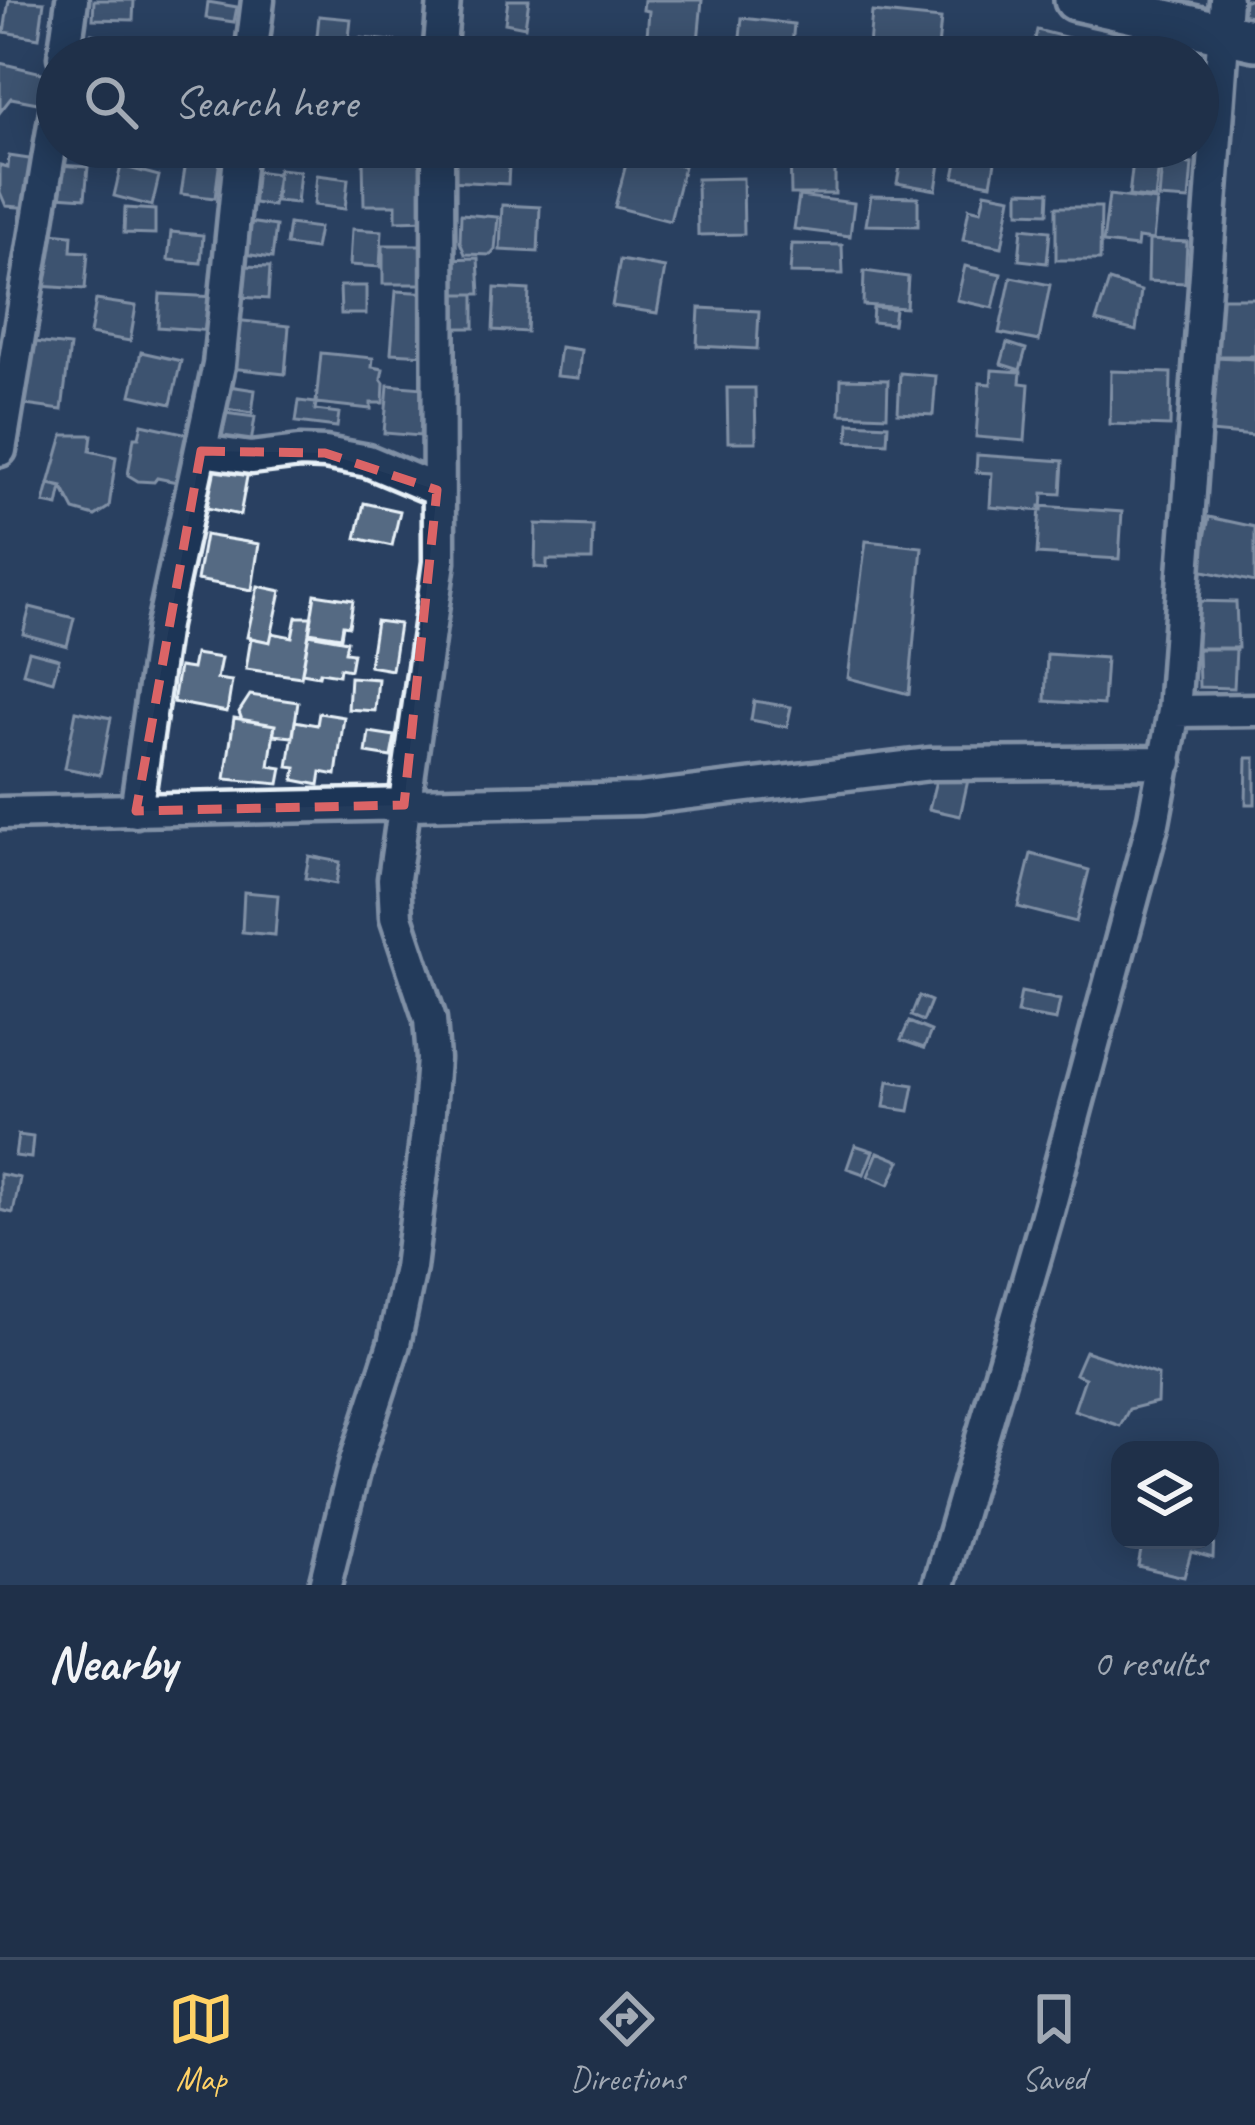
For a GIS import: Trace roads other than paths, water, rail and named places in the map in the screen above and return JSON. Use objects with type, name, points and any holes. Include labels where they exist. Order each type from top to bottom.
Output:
[{"type":"main road","points":[[1075,0],[1234,24]]},
{"type":"street","points":[[67,36],[72,0]]},
{"type":"street","points":[[254,36],[258,0]]},
{"type":"street","points":[[441,36],[444,0]]},
{"type":"street","points":[[939,1585],[1046,1220],[1166,762],[1234,24]]},
{"type":"street","points":[[0,450],[47,168]]},
{"type":"street","points":[[136,811],[163,625],[219,365],[239,168]]},
{"type":"street","points":[[325,1585],[355,1464],[394,1344],[410,1268],[428,1124],[433,1059],[430,1019],[396,917],[394,879],[439,562],[438,168]]},
{"type":"street","points":[[201,452],[251,458],[325,453],[368,461],[437,490]]},
{"type":"street","points":[[1174,711],[1255,710]]},
{"type":"street","points":[[0,813],[640,799],[930,764],[1166,762]]}]
